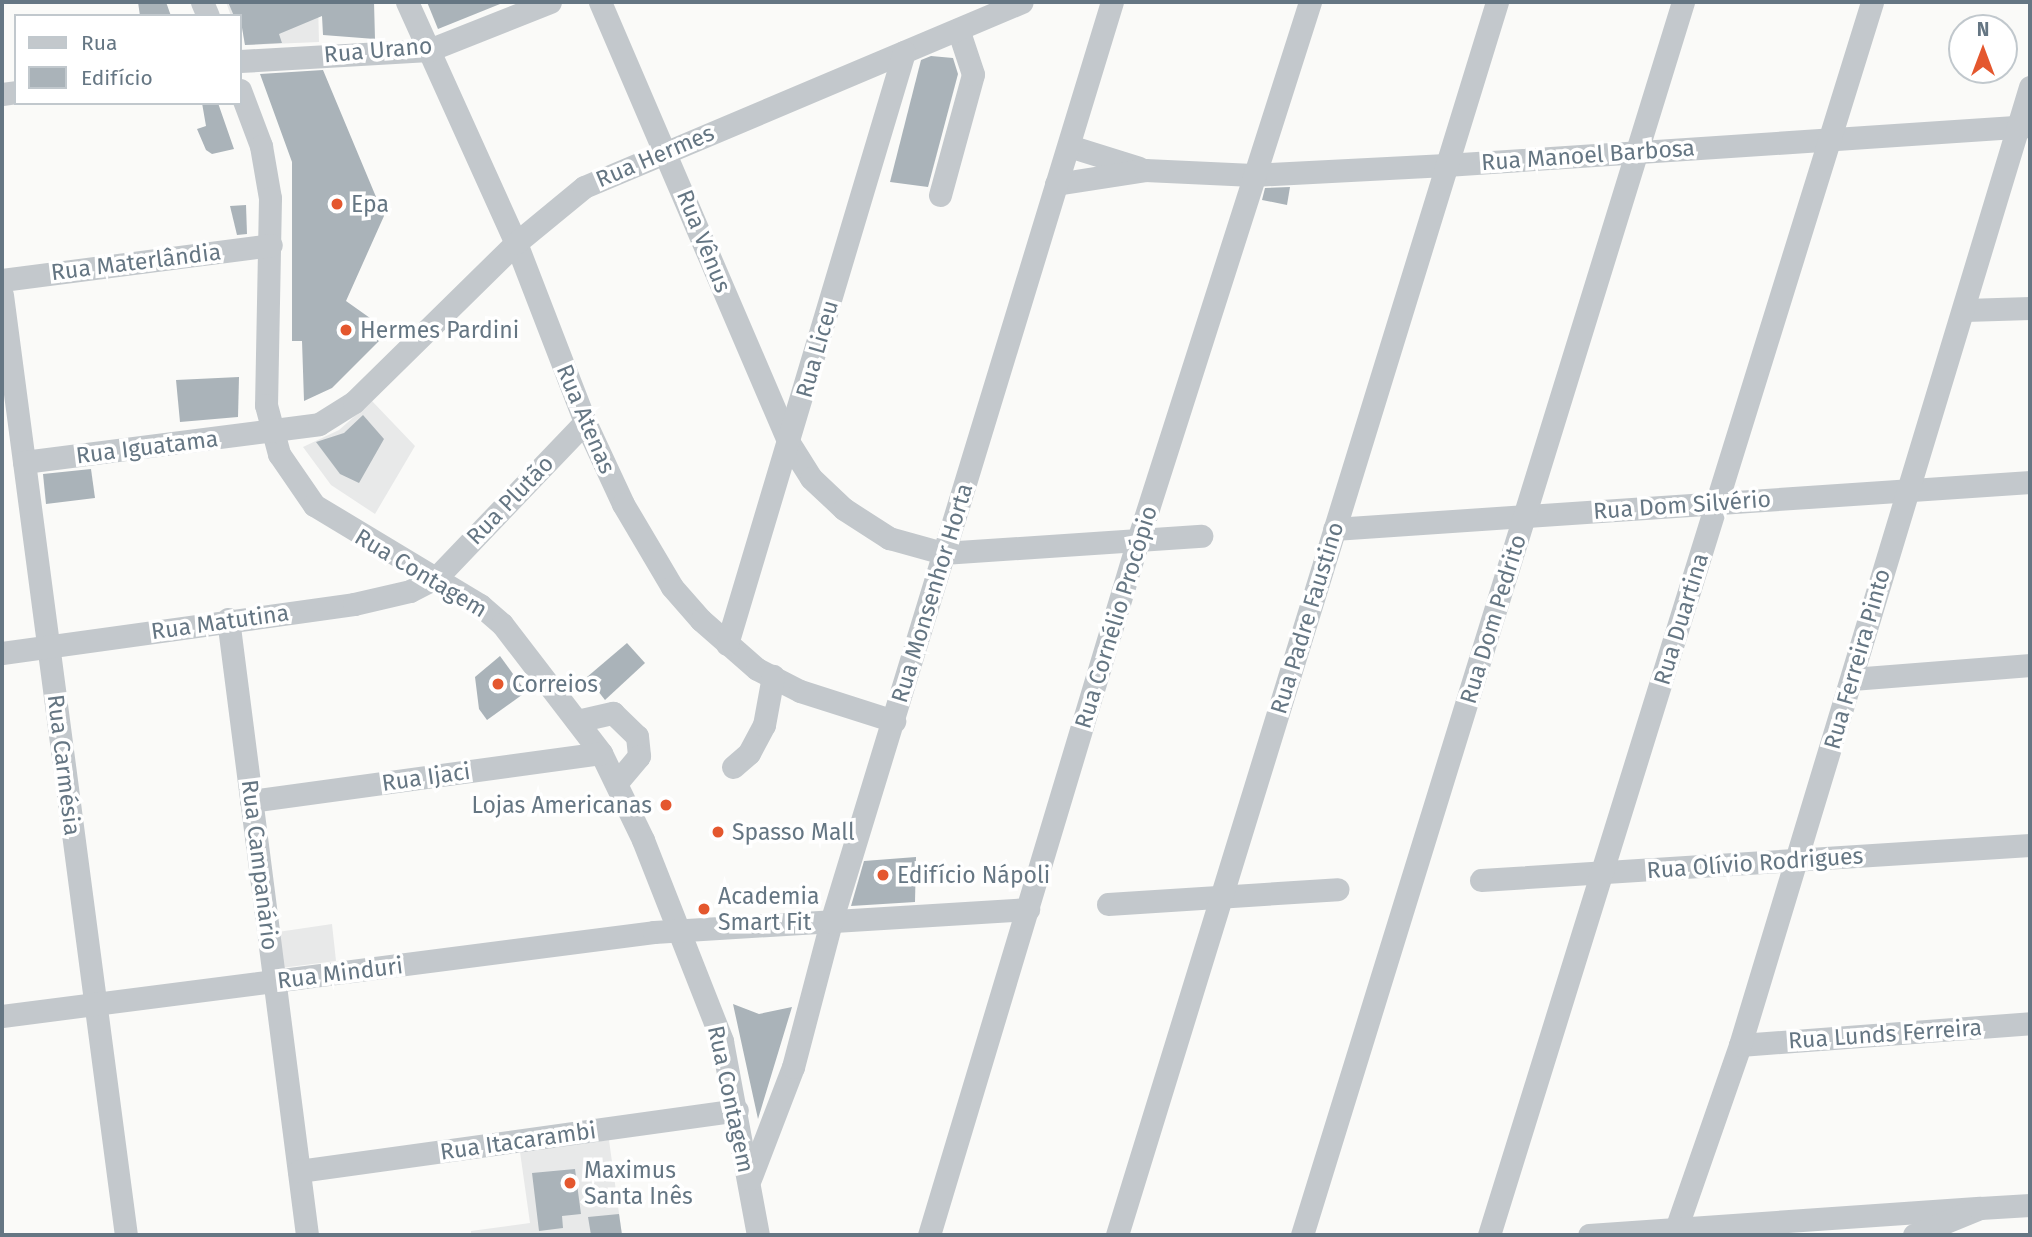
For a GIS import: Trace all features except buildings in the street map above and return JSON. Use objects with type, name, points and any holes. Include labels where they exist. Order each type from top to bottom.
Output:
[{"type":"street","name":"Rua Atenas","points":[[407,2],[516,243],[585,422],[622,504],[672,586],[727,644],[773,676],[800,691],[894,721]]},
{"type":"street","name":"Rua Urano","points":[[242,61],[429,50],[550,2]]},
{"type":"street","name":"Rua Vênus","points":[[600,2],[666,150],[789,443]]},
{"type":"street","name":"Rua Hermes","points":[[271,431],[319,424],[354,402],[516,243],[584,187],[666,150],[1022,2]]},
{"type":"street","name":"Rua Monsenhor Horta","points":[[749,1182],[793,1067],[831,922],[1112,2]]},
{"type":"street","name":"Rua Cornélio Procópio","points":[[929,1235],[1138,540],[1310,2]]},
{"type":"street","name":"Rua Padre Faustino","points":[[1117,1235],[1497,2]]},
{"type":"street","name":"Rua Dom Pedrito","points":[[1302,1235],[1683,2]]},
{"type":"street","name":"Rua Duartina","points":[[1489,1235],[1872,2]]},
{"type":"street","points":[[940,194],[973,74],[958,29]]},
{"type":"street","name":"Rua Liceu","points":[[727,644],[905,52]]},
{"type":"street","name":"Rua Ferreira Pinto","points":[[1676,1229],[1740,1045],[1907,490],[2024,127],[2030,87]]},
{"type":"street","name":"Rua Contagem","points":[[242,96],[267,173],[271,245],[266,405],[271,431],[290,475],[314,505],[436,578],[502,624],[601,753],[617,782],[722,1041],[737,1110],[758,1235]]},
{"type":"street","name":"Rua Manoel Barbosa","points":[[1056,184],[1145,170],[1253,175],[1446,166],[1830,137],[2024,127]]},
{"type":"street","name":"Rua Manoel Barbosa","points":[[1069,146],[1145,170]]},
{"type":"street","name":"Rua Materlândia","points":[[2,280],[271,245]]},
{"type":"street","name":"Rua Carmésia","points":[[2,295],[126,1235]]},
{"type":"street","points":[[1965,310],[2030,308]]},
{"type":"street","name":"Rua Plutão","points":[[436,578],[585,422]]},
{"type":"street","name":"Rua Iguatama","points":[[24,463],[271,431]]},
{"type":"street","points":[[789,443],[811,478],[863,526],[943,553],[1200,536]]},
{"type":"street","name":"Rua Dom Silvério","points":[[1334,529],[2030,482]]},
{"type":"street","name":"Rua Matutina","points":[[2,653],[381,599],[436,578]]},
{"type":"street","name":"Rua Campanário","points":[[228,619],[307,1235]]},
{"type":"street","points":[[1852,678],[2030,665]]},
{"type":"street","points":[[733,767],[749,753],[764,725],[773,676]]},
{"type":"street","points":[[577,721],[612,713],[637,736],[639,756],[617,782]]},
{"type":"street","name":"Rua Ijaci","points":[[251,801],[601,753]]},
{"type":"street","name":"Rua Olívio Rodrigues","points":[[1481,880],[2030,845]]},
{"type":"street","points":[[1108,904],[1221,899],[1338,889]]},
{"type":"street","points":[[679,932],[1028,909]]},
{"type":"street","name":"Rua Minduri","points":[[2,1016],[95,1002],[679,932]]},
{"type":"street","name":"Rua Lunds Ferreira","points":[[1740,1045],[2030,1023]]},
{"type":"street","name":"Rua Itacarambi","points":[[299,1171],[737,1110]]},
{"type":"street","points":[[1589,1235],[2030,1205]]},
{"type":"street","points":[[1914,1235],[1980,1208]]},
{"type":"street","points":[[1818,1219],[1842,1235]]},
{"type":"shaded area","points":[[226,2],[318,2],[319,42],[245,45],[242,14],[230,14]]},
{"type":"shaded area","points":[[372,401],[415,446],[375,514],[331,485],[303,447],[339,430]]},
{"type":"shaded area","points":[[332,924],[336,961],[273,969],[271,933]]},
{"type":"shaded area","name":"Maximus Santa Inês","points":[[609,1140],[622,1235],[471,1235],[471,1231],[530,1223],[520,1152]]},
{"type":"place","name":"Epa","points":[[337,204]]},
{"type":"place","name":"Hermes Pardini","points":[[346,330]]},
{"type":"place","name":"Correios","points":[[498,684]]},
{"type":"place","name":"Lojas Americanas","points":[[666,805]]},
{"type":"place","name":"Spasso Mall","points":[[718,832]]},
{"type":"place","name":"Edifício Nápoli","points":[[883,875]]},
{"type":"place","name":"Academia Smart Fit","points":[[704,909]]},
{"type":"place","name":"Maximus Santa Inês","points":[[570,1183]]}]
